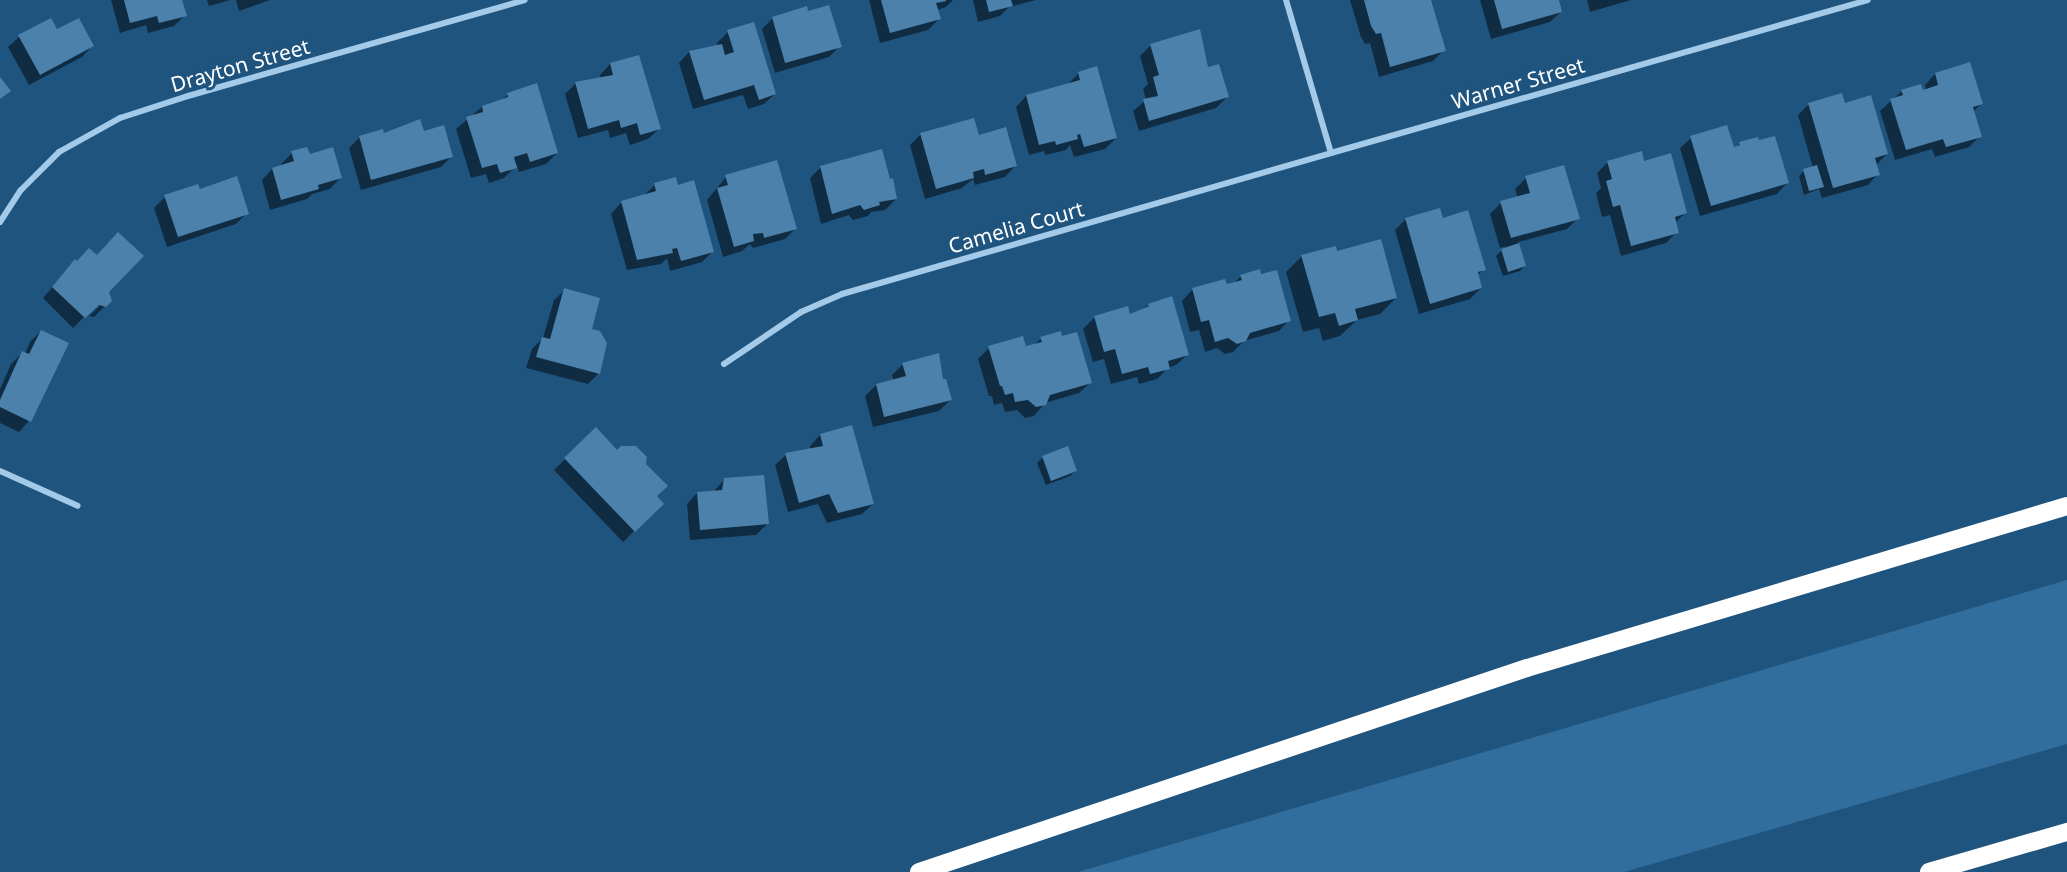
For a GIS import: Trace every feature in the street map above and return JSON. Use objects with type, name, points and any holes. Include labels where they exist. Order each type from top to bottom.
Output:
[{"type":"highway","points":[[919,872],[1527,669],[2067,506]]},
{"type":"highway","points":[[1929,872],[2067,832]]},
{"type":"street","name":"Drayton Street","points":[[0,222],[21,190],[59,152],[120,118],[199,93],[525,0]]},
{"type":"street","points":[[1286,0],[1331,153]]},
{"type":"street","name":"Warner Street","points":[[1331,153],[1868,0]]},
{"type":"street","name":"Camelia Court","points":[[724,364],[801,312],[842,294],[1331,153]]},
{"type":"street","points":[[0,471],[78,506]]},
{"type":"shaded area","points":[[2067,580],[2067,744],[1624,872],[1078,872]]},
{"type":"building","points":[[124,0],[182,0],[187,16],[159,23],[157,16],[130,23]]},
{"type":"building","points":[[881,0],[946,1],[936,3],[941,19],[890,33]]},
{"type":"building","points":[[986,0],[1011,0],[1013,6],[989,12]]},
{"type":"building","points":[[1364,0],[1431,0],[1446,51],[1390,67],[1381,33],[1376,34],[1371,26]]},
{"type":"building","points":[[1494,0],[1559,0],[1562,12],[1502,29]]},
{"type":"building","points":[[829,5],[842,47],[785,63],[772,17],[807,6],[808,11]]},
{"type":"building","points":[[51,18],[57,29],[79,18],[94,46],[40,75],[18,35]]},
{"type":"building","points":[[754,22],[776,94],[759,100],[754,85],[704,100],[689,51],[722,44],[725,55],[734,52],[727,30]]},
{"type":"building","points":[[1200,29],[1208,67],[1219,64],[1229,97],[1149,121],[1143,99],[1158,96],[1153,77],[1159,75],[1150,44]]},
{"type":"building","points":[[639,55],[661,129],[640,135],[637,123],[621,128],[619,120],[588,129],[575,82],[613,75],[610,63]]},
{"type":"building","points":[[1970,62],[1983,104],[1973,107],[1982,137],[1946,147],[1943,139],[1906,150],[1890,99],[1903,95],[1901,90],[1921,84],[1923,90],[1938,85],[1935,73]]},
{"type":"building","points":[[1097,66],[1117,138],[1084,147],[1080,134],[1077,135],[1078,139],[1056,145],[1055,141],[1039,145],[1026,95],[1080,80],[1078,72]]},
{"type":"building","points":[[0,77],[11,91],[0,99]]},
{"type":"building","points":[[537,83],[558,153],[530,162],[527,153],[514,157],[517,168],[500,173],[497,164],[482,168],[466,117],[483,112],[482,106],[508,97],[507,93]]},
{"type":"building","points":[[1842,93],[1845,103],[1871,95],[1888,154],[1875,158],[1880,175],[1833,188],[1808,103]]},
{"type":"building","points":[[974,118],[979,135],[1006,127],[1017,166],[985,175],[984,169],[973,172],[974,178],[936,189],[920,133]]},
{"type":"building","points":[[420,119],[424,131],[444,125],[453,157],[371,180],[359,136],[383,129],[384,133]]},
{"type":"building","points":[[1727,125],[1734,147],[1740,145],[1739,142],[1758,137],[1759,140],[1775,136],[1789,183],[1711,206],[1690,136]]},
{"type":"building","points":[[307,147],[310,154],[333,147],[342,178],[318,185],[319,189],[281,200],[272,168],[294,161],[291,151]]},
{"type":"building","points":[[882,149],[890,179],[893,178],[897,199],[879,202],[880,205],[864,210],[860,205],[832,214],[820,166]]},
{"type":"building","points":[[1642,151],[1644,161],[1671,153],[1687,213],[1675,217],[1679,233],[1631,246],[1620,205],[1613,207],[1606,181],[1612,179],[1607,161]]},
{"type":"building","points":[[777,160],[797,229],[764,238],[763,233],[753,234],[754,241],[734,247],[717,188],[728,185],[725,175]]},
{"type":"building","points":[[1564,165],[1580,219],[1511,238],[1500,201],[1530,193],[1525,176]]},
{"type":"building","points":[[1817,165],[1824,187],[1809,191],[1803,169]]},
{"type":"building","points":[[237,176],[249,214],[178,237],[164,195],[198,184],[200,189]]},
{"type":"building","points":[[676,177],[678,185],[694,180],[714,252],[681,261],[677,248],[672,249],[673,253],[637,260],[621,201],[656,191],[654,183]]},
{"type":"building","points":[[1440,208],[1443,218],[1468,210],[1486,270],[1478,272],[1482,288],[1430,304],[1405,218]]},
{"type":"building","points":[[118,232],[144,256],[109,292],[112,301],[106,307],[99,305],[85,318],[52,287],[75,259],[77,261],[89,248],[97,255]]},
{"type":"building","points":[[1381,239],[1397,298],[1355,309],[1358,320],[1339,326],[1335,313],[1319,317],[1301,255],[1336,246],[1337,251]]},
{"type":"building","points":[[1519,243],[1526,266],[1508,272],[1501,249]]},
{"type":"building","points":[[1260,269],[1261,274],[1277,270],[1291,321],[1250,333],[1246,341],[1237,344],[1228,338],[1215,342],[1209,320],[1201,322],[1192,288],[1225,279],[1227,284],[1242,280],[1240,275]]},
{"type":"building","points":[[564,288],[600,298],[592,329],[600,331],[607,343],[600,374],[536,357],[542,337],[550,339]]},
{"type":"building","points":[[1172,296],[1189,355],[1168,361],[1170,369],[1150,374],[1148,367],[1122,374],[1115,349],[1104,352],[1094,316],[1128,306],[1130,314],[1149,306],[1148,304]]},
{"type":"building","points":[[41,330],[69,343],[31,422],[0,407],[0,400],[22,351],[29,354]]},
{"type":"building","points":[[1061,331],[1062,336],[1077,332],[1092,383],[1050,395],[1046,405],[1036,407],[1028,400],[1015,402],[1013,393],[1005,395],[988,346],[1023,336],[1026,346],[1042,342],[1040,337]]},
{"type":"building","points":[[939,353],[943,379],[946,379],[952,400],[884,417],[876,384],[906,376],[902,363]]},
{"type":"building","points":[[852,425],[874,504],[838,513],[829,494],[799,503],[785,453],[823,446],[820,434]]},
{"type":"building","points":[[596,427],[617,450],[621,446],[636,446],[647,457],[646,464],[668,486],[657,496],[664,504],[635,532],[564,458]]},
{"type":"building","points":[[1068,446],[1077,471],[1051,481],[1042,456]]},
{"type":"building","points":[[764,475],[769,524],[700,530],[697,492],[722,490],[724,478]]}]
